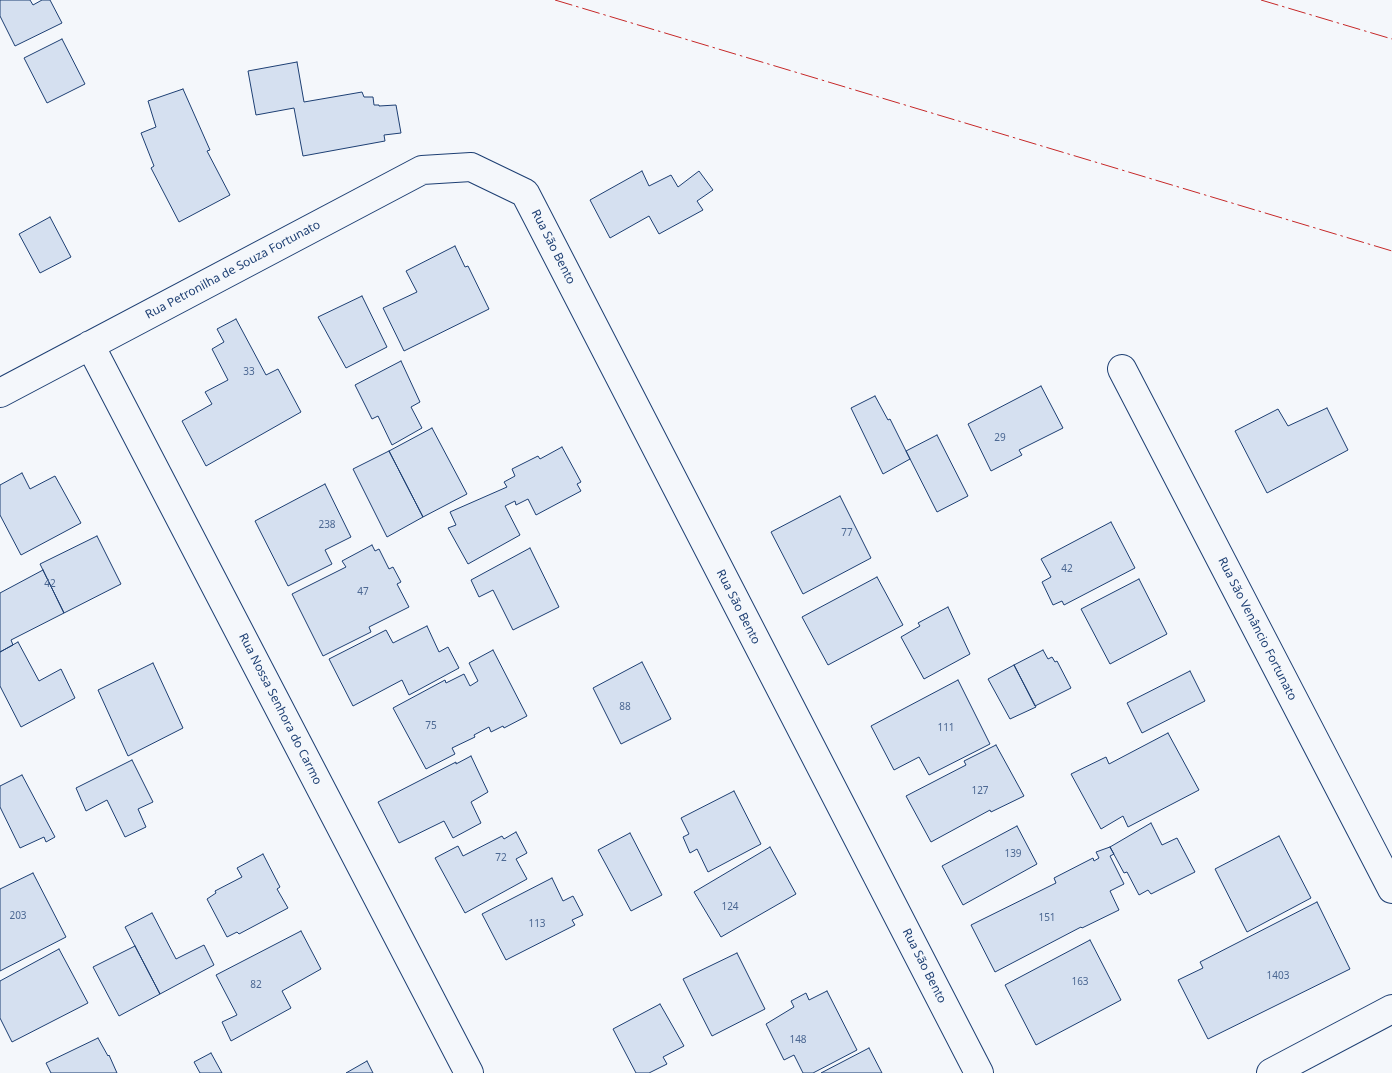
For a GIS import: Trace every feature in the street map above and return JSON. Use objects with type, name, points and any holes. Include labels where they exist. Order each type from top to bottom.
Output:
[{"type":"street","name":"Rua Petronilha de Souza Fortunato","points":[[0,393],[422,170],[471,167]]},
{"type":"street","name":"Rua São Bento","points":[[471,167],[525,193],[979,1073]]},
{"type":"street","name":"Rua Nossa Senhora do Carmo","points":[[90,345],[469,1073]]},
{"type":"street","name":"Rua São Venâncio Fortunato","points":[[1122,369],[1392,889]]},
{"type":"street","points":[[1271,1073],[1392,1009]]},
{"type":"building","points":[[0,0],[30,0],[33,5],[42,0],[50,0],[62,23],[15,46],[0,16]]},
{"type":"building","points":[[62,39],[85,84],[47,103],[24,58]]},
{"type":"building","points":[[297,62],[304,102],[362,92],[364,97],[373,97],[374,105],[396,105],[401,133],[384,135],[385,141],[303,156],[294,108],[256,115],[248,71]]},
{"type":"building","points":[[183,89],[210,150],[207,151],[230,195],[179,222],[151,168],[154,166],[141,133],[156,127],[148,101]]},
{"type":"building","points":[[642,171],[649,186],[671,175],[678,187],[699,171],[713,190],[697,201],[703,210],[659,234],[649,216],[610,238],[590,200]]},
{"type":"building","points":[[50,217],[71,257],[40,273],[19,234]]},
{"type":"building","points":[[455,246],[465,267],[468,266],[489,309],[404,351],[383,308],[417,292],[406,271]]},
{"type":"building","points":[[362,296],[387,347],[346,368],[318,317]]},
{"type":"building","points":[[236,319],[266,375],[278,369],[301,412],[206,466],[182,421],[212,404],[205,392],[228,380],[212,349],[224,342],[217,329]]},
{"type":"building","points":[[401,361],[420,402],[411,407],[422,428],[392,445],[378,416],[372,419],[355,385]]},
{"type":"building","points":[[1041,386],[1063,428],[1019,450],[1022,455],[991,471],[968,424]]},
{"type":"building","points":[[875,396],[888,420],[890,419],[910,459],[883,474],[851,408]]},
{"type":"building","points":[[1327,408],[1348,450],[1267,493],[1235,431],[1278,409],[1288,426]]},
{"type":"building","points":[[432,428],[467,494],[423,517],[389,451]]},
{"type":"building","points":[[937,435],[968,496],[937,512],[906,451]]},
{"type":"building","points":[[562,447],[581,482],[577,484],[581,491],[536,515],[528,499],[516,505],[515,501],[505,506],[520,535],[468,564],[448,528],[456,525],[450,512],[507,487],[504,482],[515,476],[512,469],[538,456],[540,459]]},
{"type":"building","points":[[389,451],[423,517],[387,537],[353,469]]},
{"type":"building","points":[[22,473],[30,489],[55,476],[81,523],[21,555],[0,515],[0,485]]},
{"type":"building","points":[[325,484],[351,537],[325,550],[332,564],[288,586],[255,521]]},
{"type":"building","points":[[840,496],[871,558],[803,594],[771,532]]},
{"type":"building","points":[[1111,522],[1135,568],[1064,605],[1062,601],[1053,605],[1042,582],[1051,577],[1041,559]]},
{"type":"building","points":[[97,536],[121,584],[64,613],[40,564]]},
{"type":"building","points":[[372,545],[375,551],[379,549],[389,569],[393,567],[401,582],[397,584],[409,607],[369,627],[371,632],[323,656],[292,594],[346,567],[342,561]]},
{"type":"building","points":[[530,548],[559,607],[513,630],[493,590],[479,597],[471,580]]},
{"type":"building","points":[[43,570],[64,613],[11,640],[13,645],[0,652],[0,593]]},
{"type":"building","points":[[877,577],[903,625],[828,665],[802,617]]},
{"type":"building","points":[[1139,579],[1167,634],[1110,664],[1081,609]]},
{"type":"building","points":[[948,607],[970,654],[924,679],[901,637],[920,626],[918,623]]},
{"type":"building","points":[[427,626],[439,652],[448,647],[459,668],[409,695],[402,680],[353,706],[329,659],[386,630],[393,643]]},
{"type":"building","points":[[18,642],[39,681],[61,669],[75,698],[21,727],[0,686],[0,652]]},
{"type":"building","points":[[493,650],[527,716],[504,728],[503,726],[491,732],[489,727],[474,735],[475,737],[452,748],[455,754],[426,769],[393,708],[445,680],[446,683],[464,674],[470,686],[478,681],[469,663]]},
{"type":"building","points":[[1043,650],[1048,659],[1052,657],[1055,662],[1057,661],[1071,688],[1035,706],[1014,665]]},
{"type":"building","points":[[642,662],[671,719],[621,744],[593,688]]},
{"type":"building","points":[[153,663],[183,728],[128,756],[98,690]]},
{"type":"building","points":[[1014,665],[1036,707],[1010,719],[988,679]]},
{"type":"building","points":[[1190,671],[1205,701],[1142,733],[1127,703]]},
{"type":"building","points":[[958,680],[990,744],[929,775],[919,757],[894,770],[871,726]]},
{"type":"building","points":[[1168,733],[1199,790],[1128,827],[1123,816],[1101,829],[1071,774],[1106,757],[1109,764]]},
{"type":"building","points":[[996,745],[1024,796],[991,812],[990,810],[931,842],[906,796],[966,765],[964,761]]},
{"type":"building","points":[[471,756],[488,792],[471,802],[481,823],[453,838],[444,821],[399,843],[378,802]]},
{"type":"building","points":[[132,760],[153,802],[138,809],[146,827],[125,837],[107,800],[86,811],[76,788]]},
{"type":"building","points":[[22,775],[55,837],[46,842],[44,837],[20,848],[0,807],[0,786]]},
{"type":"building","points":[[734,791],[761,844],[708,872],[697,849],[690,853],[683,837],[689,834],[681,818]]},
{"type":"building","points":[[1151,823],[1162,845],[1177,838],[1195,872],[1151,894],[1148,890],[1139,895],[1127,872],[1124,873],[1110,847]]},
{"type":"building","points":[[1017,826],[1037,864],[963,905],[942,866]]},
{"type":"building","points":[[516,832],[527,853],[516,859],[527,879],[465,913],[435,858],[458,846],[463,856],[502,836],[504,839]]},
{"type":"building","points":[[630,833],[662,895],[631,911],[598,850]]},
{"type":"building","points":[[1279,836],[1311,898],[1247,932],[1215,869]]},
{"type":"building","points":[[770,847],[796,894],[721,937],[694,892]]},
{"type":"building","points":[[1110,847],[1114,854],[1110,856],[1124,884],[1110,891],[1119,910],[1081,927],[995,972],[971,925],[1056,883],[1054,878],[1093,858],[1094,861],[1099,858],[1096,852]]},
{"type":"building","points":[[263,854],[280,887],[277,889],[288,908],[239,934],[237,932],[227,937],[207,899],[216,893],[215,891],[242,877],[237,868]]},
{"type":"building","points":[[33,873],[66,937],[0,971],[0,889]]},
{"type":"building","points":[[552,878],[563,901],[573,896],[583,915],[572,920],[575,925],[506,960],[482,914]]},
{"type":"building","points":[[1317,902],[1350,969],[1208,1039],[1178,980],[1203,968],[1200,962]]},
{"type":"building","points":[[152,913],[176,959],[204,945],[214,965],[160,994],[125,927]]},
{"type":"building","points":[[301,931],[321,969],[282,991],[291,1008],[231,1041],[222,1022],[237,1015],[216,975]]},
{"type":"building","points":[[1090,940],[1121,1000],[1036,1045],[1005,985]]},
{"type":"building","points":[[135,946],[160,994],[119,1016],[93,967]]},
{"type":"building","points":[[59,949],[88,1003],[12,1042],[0,1018],[0,981]]},
{"type":"building","points":[[737,953],[765,1009],[712,1036],[683,979]]},
{"type":"building","points":[[827,991],[857,1050],[813,1073],[803,1073],[794,1055],[784,1060],[766,1024],[794,1007],[791,1001],[806,993],[809,1000]]},
{"type":"building","points":[[660,1004],[684,1046],[663,1057],[667,1064],[649,1073],[636,1073],[613,1029]]},
{"type":"building","points":[[98,1038],[109,1055],[117,1073],[51,1073],[46,1063]]},
{"type":"building","points":[[869,1048],[882,1073],[821,1073]]},
{"type":"building","points":[[211,1053],[222,1073],[200,1073],[194,1062]]},
{"type":"building","points":[[367,1061],[373,1073],[346,1073]]},
{"type":"power","points":[[555,0],[1392,251]]},
{"type":"power","points":[[1261,0],[1392,39]]}]
